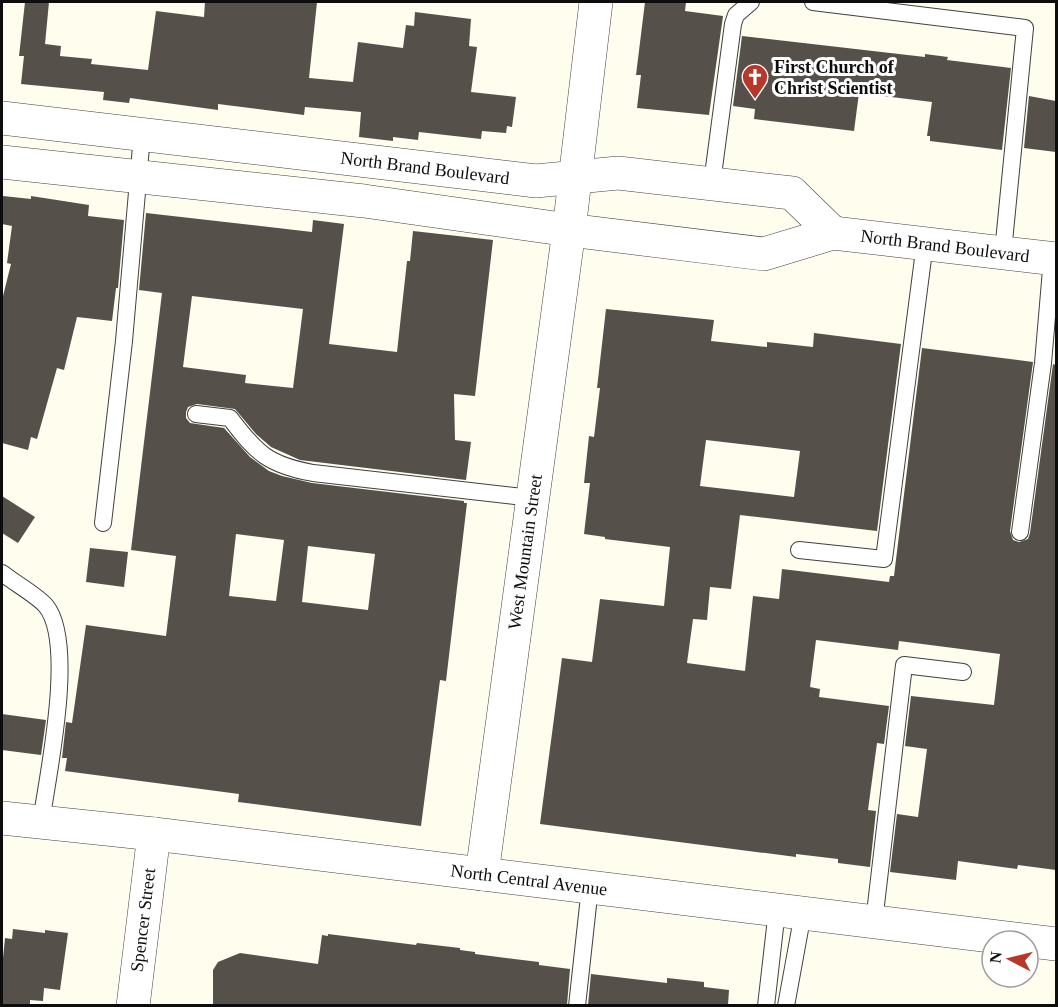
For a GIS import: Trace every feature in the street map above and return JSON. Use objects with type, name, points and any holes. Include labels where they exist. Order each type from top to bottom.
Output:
[{"type":"street","name":"West Mountain Street","points":[[482,874],[569,230],[596,2]]},
{"type":"street","name":"North Brand Boulevard","points":[[2,118],[536,181],[618,173],[792,193],[833,233]]},
{"type":"street","name":"North Brand Boulevard","points":[[2,162],[364,201],[569,230],[764,254],[833,233],[1054,259]]},
{"type":"street","name":"North Central Avenue","points":[[2,818],[154,834],[1056,944]]},
{"type":"street","name":"Spencer Street","points":[[133,1005],[154,834]]},
{"type":"lane","points":[[712,183],[733,24],[736,15],[751,2]]},
{"type":"lane","points":[[813,2],[1025,28],[1003,252]]},
{"type":"lane","points":[[103,522],[124,341],[142,135]]},
{"type":"lane","points":[[799,550],[884,559],[925,243]]},
{"type":"lane","points":[[1020,532],[1043,363],[1054,259]]},
{"type":"lane","points":[[196,414],[230,418],[244,436],[269,460],[287,468],[313,473],[532,498]]},
{"type":"lane","points":[[2,573],[46,605],[57,627],[60,681],[41,822]]},
{"type":"lane","points":[[874,922],[904,665],[963,672]]},
{"type":"lane","points":[[577,1005],[590,887]]},
{"type":"lane","points":[[766,1005],[790,912]]},
{"type":"lane","points":[[786,1005],[790,912]]},
{"type":"building","points":[[25,2],[49,2],[45,44],[61,46],[60,56],[92,59],[91,64],[148,70],[156,11],[204,17],[205,2],[317,2],[309,78],[353,82],[358,42],[403,48],[406,25],[414,26],[415,12],[471,19],[469,46],[477,47],[471,92],[516,97],[512,127],[507,126],[506,133],[482,131],[481,139],[419,132],[418,140],[393,137],[393,141],[359,137],[361,112],[305,107],[304,115],[218,104],[218,110],[130,98],[129,103],[103,100],[104,92],[21,84],[24,56],[19,56]]},
{"type":"building","points":[[645,2],[686,2],[685,11],[723,16],[709,115],[637,108],[641,75],[636,75]]},
{"type":"building","points":[[742,36],[925,57],[925,54],[948,57],[947,60],[1011,68],[1002,150],[930,141],[930,136],[927,136],[932,102],[859,93],[854,131],[754,119],[755,109],[733,106]]},
{"type":"building","points":[[1029,96],[1056,101],[1056,152],[1024,148]]},
{"type":"building","points":[[3,196],[31,199],[31,196],[89,205],[88,216],[124,220],[118,288],[116,288],[112,321],[77,317],[64,370],[57,368],[37,439],[31,437],[28,450],[2,443],[2,300],[11,264],[7,263],[12,226],[2,224]]},
{"type":"building","points":[[146,213],[312,232],[313,220],[344,224],[329,344],[397,352],[407,261],[410,261],[413,231],[493,240],[475,396],[454,394],[455,440],[471,442],[466,480],[300,460],[271,447],[256,434],[235,409],[197,404],[188,407],[186,412],[186,418],[190,423],[224,428],[250,457],[269,471],[282,476],[312,483],[467,503],[446,681],[440,680],[421,826],[238,802],[239,794],[65,771],[67,758],[62,758],[66,722],[72,723],[86,625],[166,636],[176,556],[131,550],[162,293],[139,290]],"holes":[[[192,296],[303,309],[293,388],[245,383],[246,375],[183,367]],[[236,534],[284,540],[276,601],[229,596]],[[308,546],[375,554],[368,610],[302,602]]]},
{"type":"building","points":[[606,309],[714,320],[711,341],[767,347],[767,342],[813,347],[814,333],[901,344],[877,531],[740,515],[731,589],[710,587],[707,620],[693,619],[687,663],[745,671],[753,596],[779,599],[782,569],[889,582],[890,576],[894,576],[922,348],[1033,362],[1010,531],[1013,540],[1019,542],[1028,539],[1030,533],[1053,364],[1056,365],[1056,870],[1018,865],[1017,869],[958,861],[956,880],[890,872],[897,814],[918,817],[927,749],[905,746],[911,696],[994,705],[1000,654],[899,641],[898,650],[816,640],[810,687],[820,689],[819,697],[889,706],[884,744],[877,743],[868,810],[876,811],[870,867],[838,863],[838,859],[796,854],[796,857],[540,824],[562,658],[592,662],[600,599],[664,606],[670,547],[605,539],[605,537],[584,534],[590,483],[584,483],[589,436],[594,437],[600,388],[597,388]],"holes":[[[706,440],[800,451],[794,497],[700,486]]]},
{"type":"building","points":[[2,496],[35,517],[18,543],[2,533]]},
{"type":"building","points":[[90,548],[128,552],[124,587],[86,582]]},
{"type":"building","points":[[2,714],[46,720],[41,755],[2,750]]},
{"type":"building","points":[[13,929],[68,933],[60,990],[44,988],[43,1001],[30,1000],[30,1005],[2,1005],[5,938],[12,939]]},
{"type":"building","points":[[328,934],[460,948],[460,950],[475,952],[475,954],[539,962],[539,965],[570,969],[567,1005],[213,1005],[213,970],[218,962],[240,953],[318,964],[322,935],[328,936]]},
{"type":"building","points":[[591,974],[667,983],[667,978],[704,982],[704,987],[729,990],[728,1005],[588,1005]]},
{"type":"place","name":"First Church of Christ Scientist","points":[[755,100]]}]
